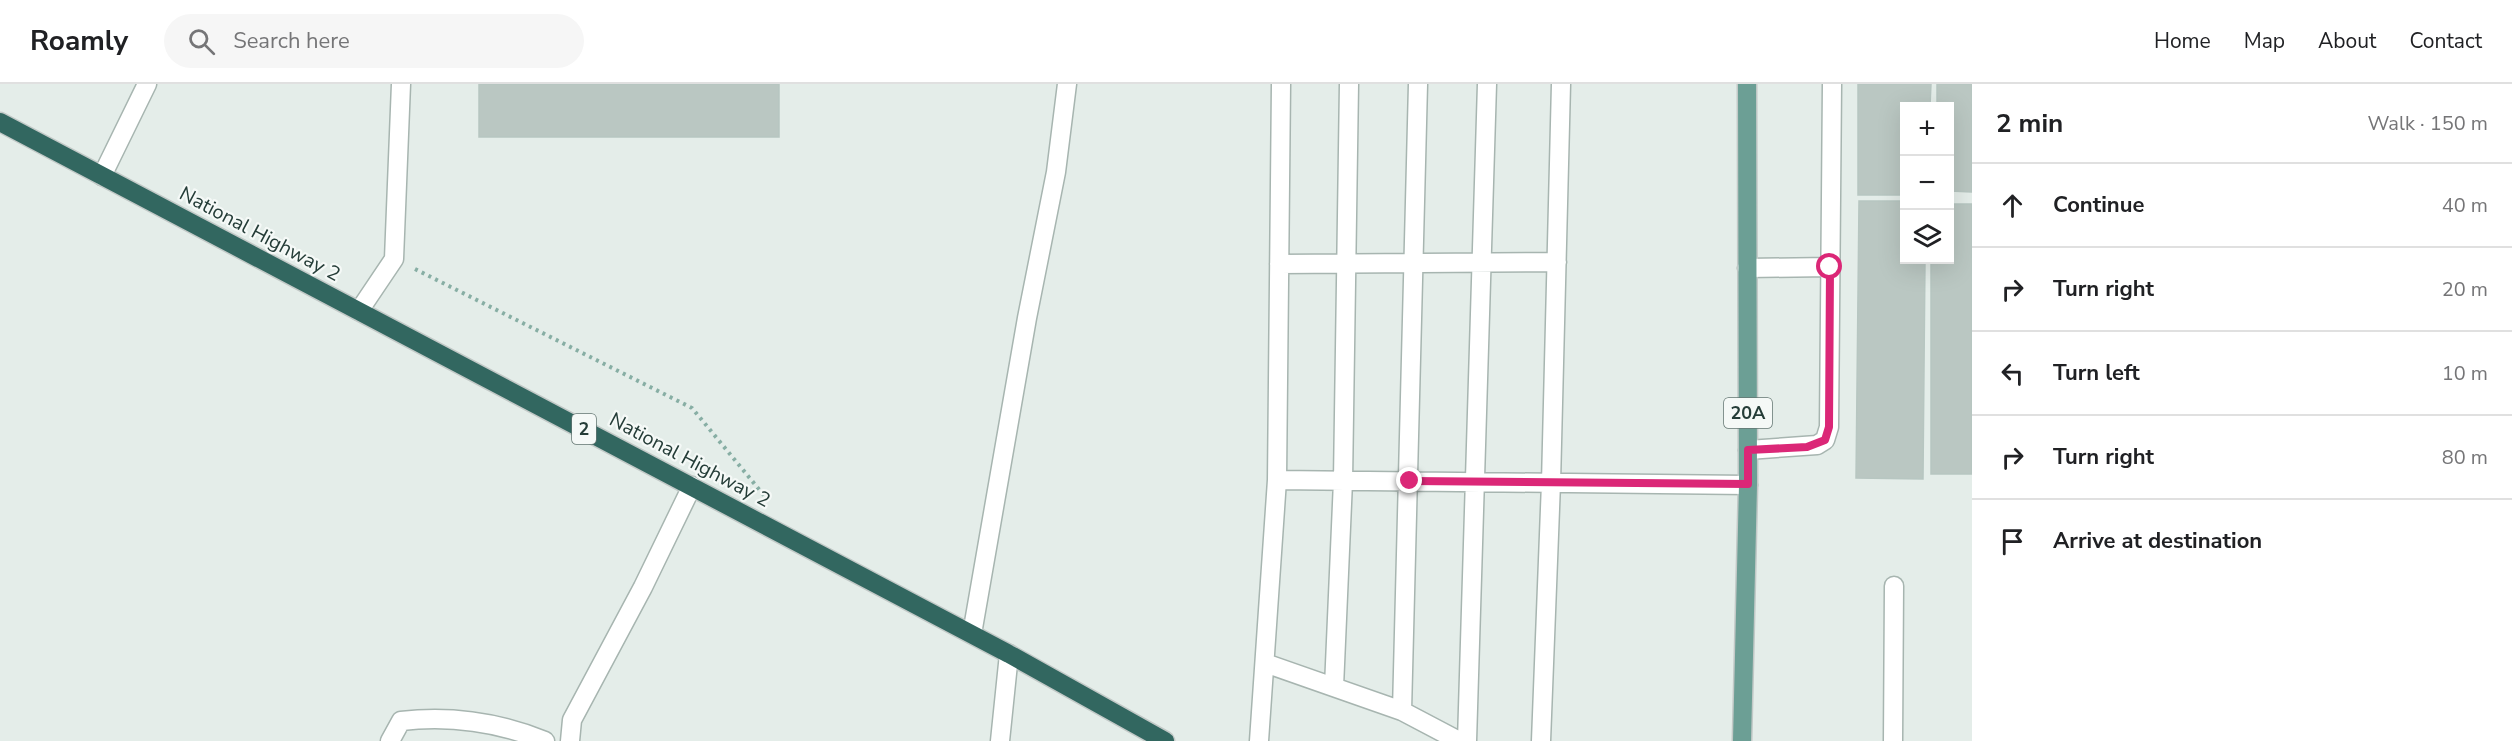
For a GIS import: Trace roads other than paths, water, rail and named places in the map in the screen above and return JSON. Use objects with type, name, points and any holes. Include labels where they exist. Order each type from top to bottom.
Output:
[{"type":"highway","name":"National Highway 2","points":[[0,122],[972,634],[1165,741]]},
{"type":"main road","name":"20A","points":[[1742,741],[1748,484],[1747,84]]},
{"type":"street","points":[[102,176],[147,84]]},
{"type":"street","points":[[359,311],[394,259],[401,84]]},
{"type":"street","points":[[972,634],[1027,318],[1056,172],[1067,84]]},
{"type":"street","points":[[1259,741],[1277,480],[1281,84]]},
{"type":"street","points":[[1334,687],[1343,481],[1348,84]]},
{"type":"street","points":[[1402,711],[1410,481],[1418,84]]},
{"type":"street","points":[[1467,741],[1477,482],[1487,84]]},
{"type":"street","points":[[1541,741],[1551,483],[1561,84]]},
{"type":"street","points":[[1748,450],[1807,447],[1825,440],[1829,427],[1832,84]]},
{"type":"street","points":[[1279,264],[1557,262]]},
{"type":"street","points":[[1747,268],[1830,267]]},
{"type":"street","points":[[1277,480],[1748,484]]},
{"type":"street","points":[[570,741],[572,720],[692,486]]},
{"type":"street","points":[[1893,741],[1894,586]]},
{"type":"street","points":[[1000,741],[1009,654]]},
{"type":"street","points":[[1265,663],[1402,711],[1460,741]]},
{"type":"street","points":[[390,741],[401,721],[429,718],[478,720],[545,741]]}]
